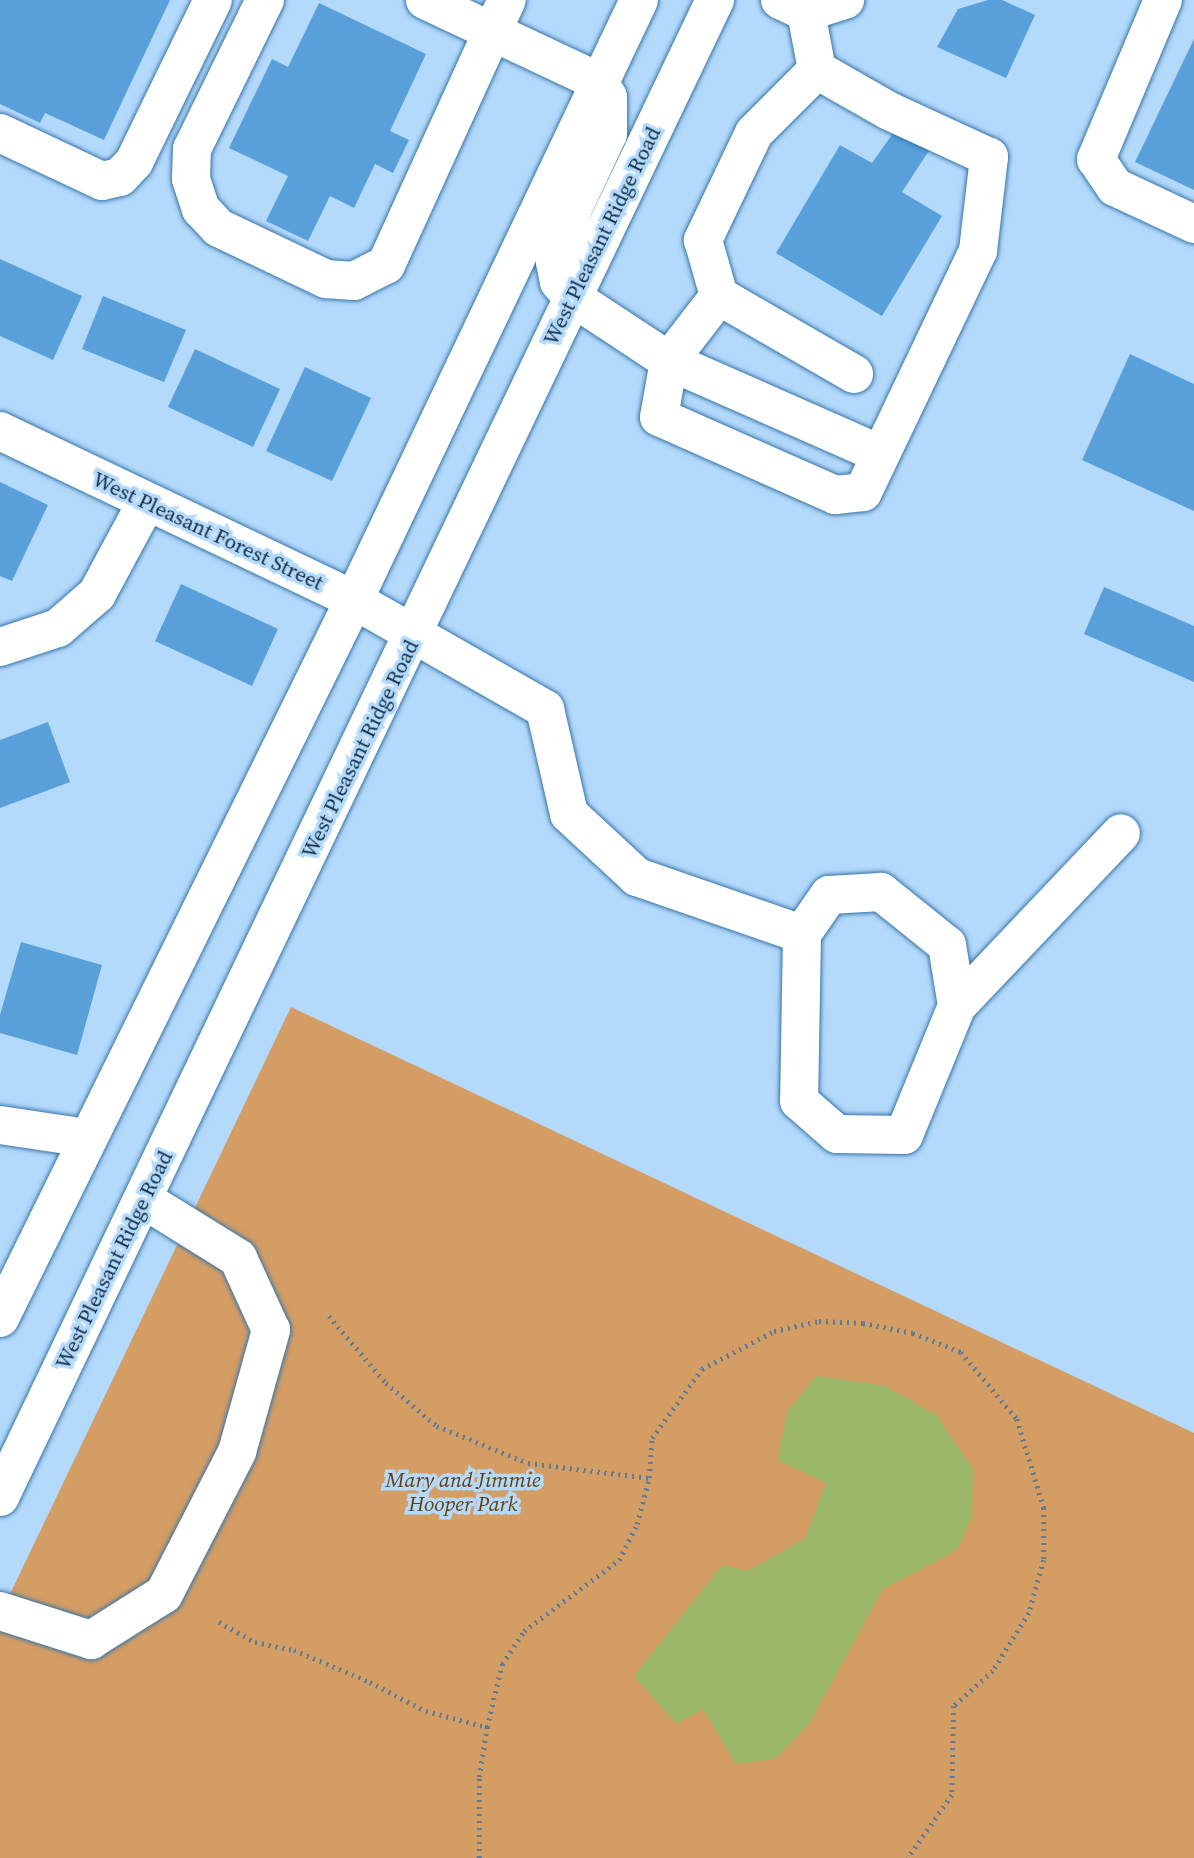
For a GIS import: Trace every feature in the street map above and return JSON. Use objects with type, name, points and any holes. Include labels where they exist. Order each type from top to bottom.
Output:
[{"type":"street","points":[[0,133],[102,181],[120,177],[134,162],[213,0]]},
{"type":"street","points":[[265,0],[192,149],[191,179],[201,209],[219,228],[326,279],[354,281],[386,265],[500,16]]},
{"type":"street","points":[[425,0],[500,16],[599,82],[608,97],[608,134],[572,211],[555,262],[559,282],[572,297],[669,361],[880,454]]},
{"type":"street","points":[[0,1318],[354,600],[639,0]]},
{"type":"street","name":"West Pleasant Ridge Road","points":[[0,1497],[416,633],[572,297],[715,0]]},
{"type":"street","points":[[719,296],[669,361],[659,417],[835,495],[863,492],[978,251],[989,157],[889,111],[817,70],[793,6],[845,0]]},
{"type":"street","points":[[1163,0],[1096,159],[1115,187],[1194,224]]},
{"type":"street","points":[[817,70],[754,133],[703,240],[719,296],[854,374]]},
{"type":"street","name":"West Pleasant Forest Street","points":[[0,431],[354,600],[545,709],[569,814],[637,877],[802,934]]},
{"type":"street","points":[[0,648],[58,628],[97,594],[146,503]]},
{"type":"street","points":[[957,1006],[947,945],[881,892],[829,895],[802,934],[799,1101],[837,1134],[904,1135],[957,1006],[1121,833]]},
{"type":"street","points":[[0,1125],[87,1138]]},
{"type":"street","points":[[0,1611],[91,1640],[164,1594],[237,1452],[271,1330],[238,1258],[143,1199]]},
{"type":"path","points":[[328,1316],[386,1383],[437,1426],[528,1463],[649,1478]]},
{"type":"path","points":[[479,1858],[479,1777],[487,1727],[502,1664],[524,1631],[619,1560],[638,1524],[649,1478],[652,1438],[702,1368],[774,1331],[819,1321],[863,1323],[913,1334],[961,1352],[1017,1419],[1044,1508],[1044,1560],[1030,1613],[993,1671],[954,1706],[952,1795],[908,1858]]},
{"type":"path","points":[[219,1622],[256,1642],[294,1650],[370,1682],[426,1711],[487,1727]]},
{"type":"green space","name":"Mary and Jimmie Hooper Park","points":[[291,1007],[1194,1433],[1194,1858],[0,1858],[0,1615]]},
{"type":"shaded area","points":[[816,1376],[885,1386],[936,1415],[973,1469],[972,1517],[957,1550],[883,1589],[809,1724],[775,1759],[736,1764],[703,1709],[676,1724],[634,1676],[722,1565],[748,1571],[805,1538],[826,1483],[777,1460],[788,1411]]},
{"type":"building","points":[[0,0],[170,0],[104,140],[45,113],[40,123],[0,104]]},
{"type":"building","points":[[988,0],[1002,0],[1035,15],[1006,78],[937,47],[958,9]]},
{"type":"building","points":[[319,3],[426,54],[390,131],[409,140],[393,173],[375,164],[354,208],[330,196],[308,241],[266,221],[288,176],[229,148],[272,59],[288,67]]},
{"type":"building","points":[[1194,39],[1194,190],[1135,162]]},
{"type":"building","points":[[896,129],[930,149],[902,192],[942,216],[882,316],[776,253],[840,145],[872,163]]},
{"type":"building","points":[[0,259],[82,296],[53,360],[0,336]]},
{"type":"building","points":[[103,296],[186,330],[164,382],[82,349]]},
{"type":"building","points":[[195,349],[280,389],[253,447],[168,407]]},
{"type":"building","points":[[1130,354],[1194,384],[1194,511],[1082,460]]},
{"type":"building","points":[[305,367],[371,398],[332,481],[266,451]]},
{"type":"building","points":[[0,482],[48,505],[12,581],[0,576]]},
{"type":"building","points":[[181,584],[278,629],[252,686],[155,641]]},
{"type":"building","points":[[1104,587],[1194,626],[1194,682],[1084,634]]},
{"type":"building","points":[[48,722],[70,782],[0,808],[0,740]]},
{"type":"building","points":[[21,942],[102,965],[77,1055],[0,1033],[0,1015]]}]
